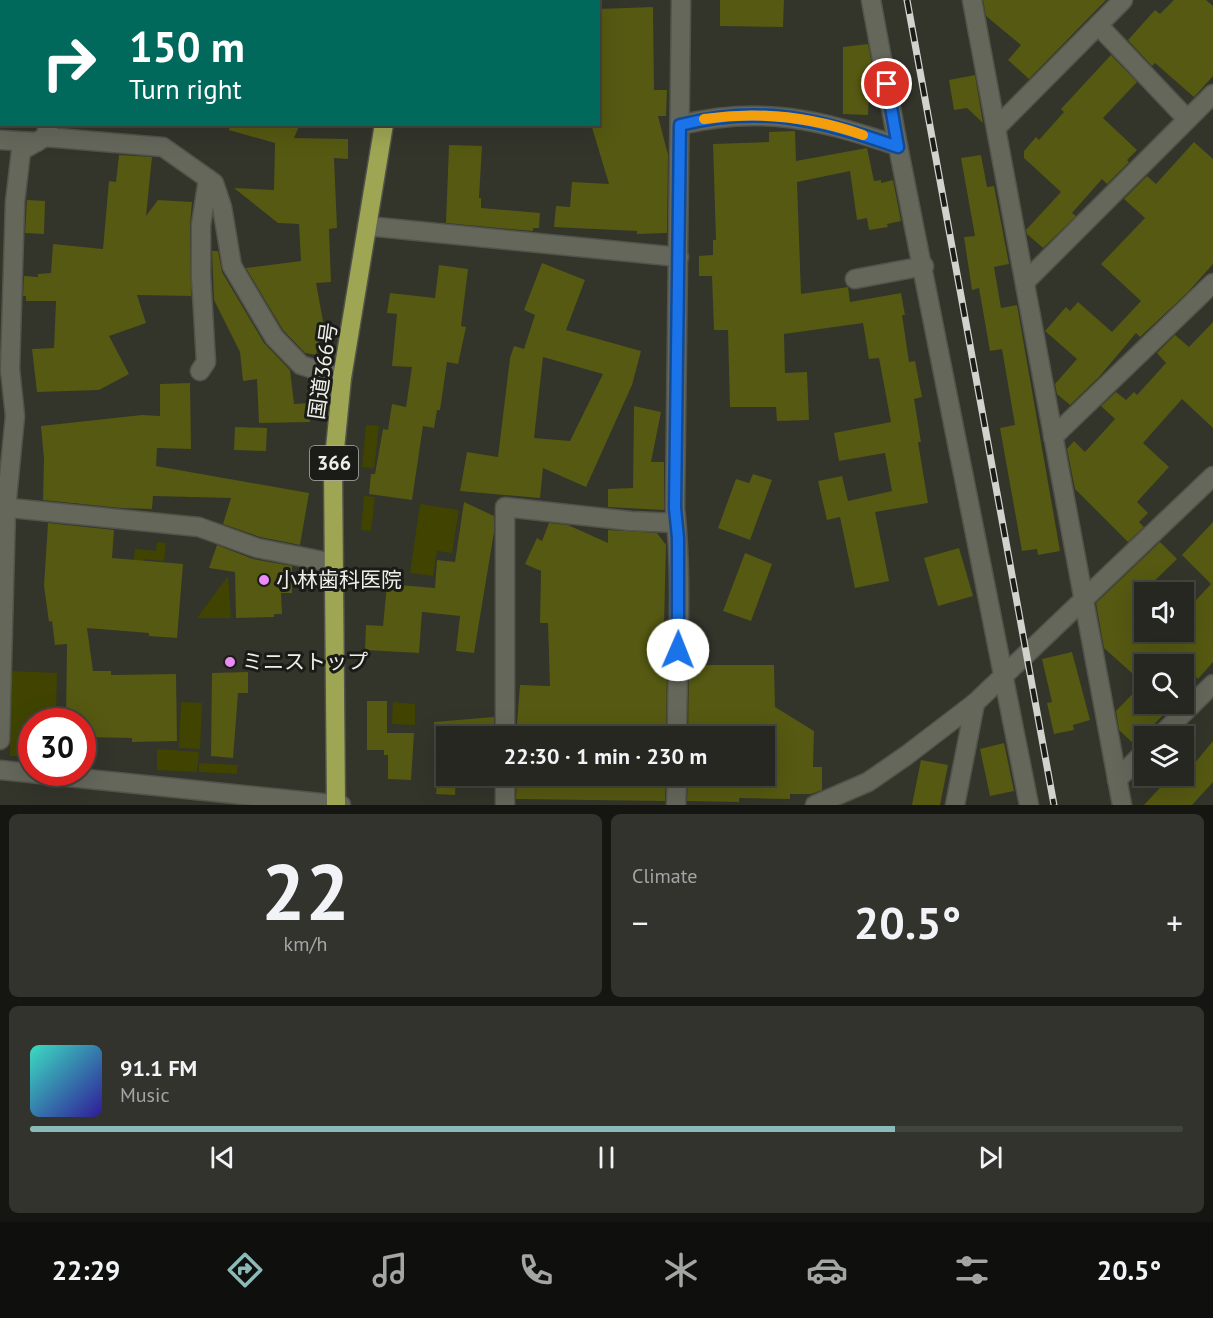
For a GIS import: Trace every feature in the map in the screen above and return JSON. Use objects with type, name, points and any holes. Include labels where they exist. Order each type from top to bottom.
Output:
[{"type":"highway","name":"国道366号","points":[[336,805],[333,469],[342,378],[384,126]]},
{"type":"street","points":[[677,726],[679,611],[676,414],[681,0]]},
{"type":"street","points":[[871,0],[898,147],[924,266],[1029,805]]},
{"type":"street","points":[[972,0],[1122,805]]},
{"type":"street","points":[[997,127],[1123,0]]},
{"type":"street","points":[[1098,26],[1187,119]]},
{"type":"street","points":[[1025,282],[1213,94]]},
{"type":"street","points":[[680,125],[733,116],[788,117],[842,127],[898,147]]},
{"type":"street","points":[[0,740],[3,507],[15,416],[10,369],[15,202],[21,151],[44,134]]},
{"type":"street","points":[[0,140],[44,134],[163,147],[214,183],[222,207],[232,266],[274,337],[301,365],[342,378]]},
{"type":"street","points":[[200,371],[206,362],[201,276],[201,225],[208,179]]},
{"type":"street","points":[[367,226],[679,257]]},
{"type":"street","points":[[855,279],[924,266]]},
{"type":"street","points":[[1053,437],[1213,283]]},
{"type":"street","points":[[815,805],[868,782],[975,703],[1213,476]]},
{"type":"street","points":[[3,507],[199,527],[257,548],[333,563]]},
{"type":"street","points":[[505,726],[505,507],[631,521],[676,523]]},
{"type":"street","points":[[1170,726],[1213,684]]},
{"type":"street","points":[[955,805],[975,703]]},
{"type":"street","points":[[1117,780],[1134,762]]},
{"type":"street","points":[[0,770],[341,805]]},
{"type":"street","points":[[505,786],[505,805]]},
{"type":"street","points":[[676,786],[676,805]]},
{"type":"shaded area","points":[[366,425],[379,426],[374,468],[362,467]]},
{"type":"shaded area","points":[[364,496],[375,497],[371,531],[361,530]]},
{"type":"shaded area","points":[[420,504],[459,510],[452,553],[437,551],[433,576],[410,573]]},
{"type":"shaded area","points":[[157,542],[166,543],[164,561],[143,559],[142,567],[133,566],[135,549],[156,551]]},
{"type":"shaded area","points":[[228,576],[231,618],[197,618]]},
{"type":"shaded area","points":[[12,671],[57,673],[56,708],[18,708],[18,756],[10,756]]},
{"type":"shaded area","points":[[181,702],[202,703],[200,749],[179,748]]},
{"type":"shaded area","points":[[393,702],[415,704],[415,725],[392,724]]},
{"type":"shaded area","points":[[157,749],[199,752],[197,772],[157,770]]},
{"type":"shaded area","points":[[199,763],[238,765],[237,774],[199,772]]},
{"type":"building","points":[[720,0],[784,0],[783,27],[720,26]]},
{"type":"building","points":[[983,0],[1106,0],[1029,79],[1008,60],[1021,45],[986,16]]},
{"type":"building","points":[[1174,0],[1206,0],[1213,6],[1213,76],[1194,97],[1155,63],[1152,66],[1128,40],[1155,10],[1160,14]]},
{"type":"building","points":[[653,7],[654,90],[667,90],[666,116],[658,116],[668,155],[667,233],[637,234],[637,231],[554,227],[556,206],[570,207],[572,182],[609,184],[592,126],[600,126],[600,9]]},
{"type":"building","points":[[868,44],[873,70],[873,90],[869,90],[868,115],[843,114],[843,47]]},
{"type":"building","points":[[1111,55],[1137,82],[1103,118],[1137,150],[1127,160],[1129,162],[1107,184],[1102,179],[1072,213],[1076,216],[1043,248],[1027,234],[1026,230],[1061,192],[1024,158],[1024,151],[1036,137],[1039,140],[1064,112],[1061,109]]},
{"type":"building","points":[[975,75],[983,123],[967,108],[954,110],[949,80]]},
{"type":"building","points":[[230,126],[299,126],[294,138],[348,139],[348,159],[334,158],[337,228],[329,229],[331,282],[316,283],[323,321],[316,355],[305,353],[283,330],[246,268],[301,261],[299,224],[278,223],[234,188],[274,190],[275,143],[229,130]]},
{"type":"building","points":[[795,131],[796,161],[867,148],[874,181],[881,180],[881,183],[893,180],[901,221],[887,224],[888,227],[869,230],[867,218],[857,220],[850,171],[797,182],[801,294],[848,287],[850,302],[901,293],[909,362],[915,361],[922,397],[914,399],[928,503],[875,512],[889,581],[855,588],[840,517],[827,520],[818,481],[842,476],[848,501],[892,491],[885,453],[839,461],[834,433],[891,422],[879,358],[869,359],[863,323],[784,334],[785,373],[807,372],[809,420],[777,421],[776,407],[730,407],[728,330],[714,330],[712,276],[699,276],[699,256],[713,255],[713,240],[716,240],[713,144],[769,142],[769,132]]},
{"type":"building","points":[[1194,142],[1213,159],[1213,264],[1188,292],[1140,337],[1136,333],[1099,377],[1070,405],[1057,394],[1055,384],[1077,359],[1045,331],[1066,307],[1070,311],[1078,302],[1112,332],[1141,301],[1101,264],[1145,218],[1124,199],[1147,176],[1156,184]]},
{"type":"building","points":[[449,145],[482,146],[479,198],[481,198],[481,208],[540,213],[539,228],[533,228],[533,231],[446,223]]},
{"type":"building","points":[[119,155],[152,157],[146,216],[158,200],[192,202],[191,296],[137,295],[146,323],[109,336],[129,374],[99,390],[37,392],[32,349],[54,348],[56,301],[26,301],[26,296],[23,296],[24,276],[38,277],[38,274],[51,273],[53,244],[103,249],[109,181],[116,182]]},
{"type":"building","points":[[981,155],[987,187],[994,186],[1009,264],[994,267],[1001,308],[1017,305],[1060,551],[1038,555],[1037,549],[1022,551],[1000,428],[1015,425],[1002,349],[990,351],[979,288],[972,290],[964,237],[975,236],[961,158]]},
{"type":"building","points":[[27,200],[45,201],[44,234],[25,233]]},
{"type":"building","points":[[212,251],[218,251],[222,272],[264,343],[290,370],[294,404],[309,403],[310,422],[259,423],[257,379],[243,381],[240,352],[214,300]]},
{"type":"building","points":[[542,263],[585,280],[566,330],[641,351],[632,385],[586,487],[543,468],[540,498],[460,491],[467,452],[498,457],[510,358],[514,346],[524,349],[535,315],[524,310]],"holes":[[[543,357],[603,374],[570,441],[534,438]]]},
{"type":"building","points":[[439,265],[468,269],[461,326],[466,327],[458,364],[447,362],[440,410],[437,410],[434,428],[423,426],[412,500],[369,494],[371,474],[375,474],[383,429],[388,430],[392,404],[406,407],[412,367],[392,366],[397,314],[387,313],[390,293],[435,298]]},
{"type":"building","points":[[1213,322],[1213,428],[1182,399],[1143,443],[1169,467],[1137,502],[1148,513],[1139,522],[1144,527],[1128,542],[1075,489],[1067,449],[1074,441],[1085,452],[1115,419],[1101,406],[1116,392],[1126,400],[1134,392],[1137,395],[1166,363],[1157,353],[1175,335],[1189,347]]},
{"type":"building","points":[[190,383],[191,449],[157,448],[156,466],[309,493],[300,545],[260,537],[223,524],[231,498],[153,496],[152,509],[43,500],[44,459],[41,426],[142,415],[160,416],[160,384]]},
{"type":"building","points":[[634,406],[661,412],[651,462],[664,462],[664,510],[608,507],[608,489],[633,488]]},
{"type":"building","points":[[235,427],[267,428],[266,451],[234,450]]},
{"type":"building","points":[[753,474],[772,480],[750,540],[718,528],[736,479],[749,483]]},
{"type":"building","points":[[464,502],[494,516],[494,532],[474,653],[456,651],[460,616],[422,612],[419,653],[365,650],[366,625],[383,626],[387,584],[435,588],[437,560],[455,562]]},
{"type":"building","points":[[1213,522],[1213,662],[1198,679],[1194,675],[1194,654],[1134,654],[1134,675],[1104,648],[1096,603],[1160,542],[1177,559],[1153,582],[1134,582],[1134,642],[1194,642],[1194,602],[1211,584],[1182,555]]},
{"type":"building","points":[[48,523],[114,530],[112,558],[183,564],[177,638],[149,636],[149,633],[87,628],[93,671],[111,671],[111,675],[176,674],[177,741],[132,742],[132,738],[96,737],[96,708],[66,708],[67,644],[55,645],[44,586]]},
{"type":"building","points":[[549,523],[568,525],[608,543],[608,530],[657,533],[666,545],[663,665],[667,665],[666,726],[517,726],[520,685],[550,686],[548,623],[540,623],[541,571],[525,564],[537,538],[542,541]]},
{"type":"building","name":"小林歯科医院","points":[[217,545],[253,559],[292,566],[292,593],[281,593],[282,614],[274,614],[274,617],[236,618],[235,572],[209,568]]},
{"type":"building","points":[[959,548],[973,596],[938,606],[924,558]]},
{"type":"building","points":[[745,553],[772,564],[751,621],[723,611]]},
{"type":"building","points":[[1072,652],[1090,720],[1073,725],[1074,730],[1054,734],[1047,703],[1052,702],[1042,659]]},
{"type":"building","points":[[689,665],[774,665],[775,707],[814,731],[813,767],[822,767],[822,790],[811,794],[790,794],[790,799],[739,798],[739,802],[687,801],[688,786],[775,786],[775,726],[688,726]]},
{"type":"building","points":[[248,672],[248,693],[238,693],[233,758],[211,756],[212,673]]},
{"type":"building","points":[[1134,692],[1134,714],[1164,714],[1153,726],[1134,726],[1134,744],[1119,730],[1116,711]]},
{"type":"building","points":[[367,701],[387,701],[387,733],[414,733],[411,780],[388,779],[388,755],[384,755],[384,750],[367,750]]},
{"type":"building","points":[[494,717],[494,726],[436,726],[436,736],[434,736],[434,722]]},
{"type":"building","points":[[1213,741],[1213,782],[1192,805],[1144,805],[1162,786],[1194,786],[1194,764]]},
{"type":"building","points":[[1004,743],[1014,791],[990,796],[980,749]]},
{"type":"building","points":[[921,760],[948,765],[940,805],[912,805]]},
{"type":"building","points":[[437,786],[455,786],[455,795],[436,794]]},
{"type":"building","points":[[517,786],[666,786],[665,801],[516,799]]},
{"type":"railway","points":[[907,0],[1054,805]]},
{"type":"slow traffic","points":[[704,119],[759,115],[788,117],[842,127],[863,135]]},
{"type":"place","name":"小林歯科医院","points":[[264,580]]},
{"type":"place","name":"ミニストップ","points":[[230,662]]},
{"type":"route","points":[[678,650],[678,538],[675,508],[680,125],[733,116],[788,117],[842,127],[898,147],[887,84]]}]
